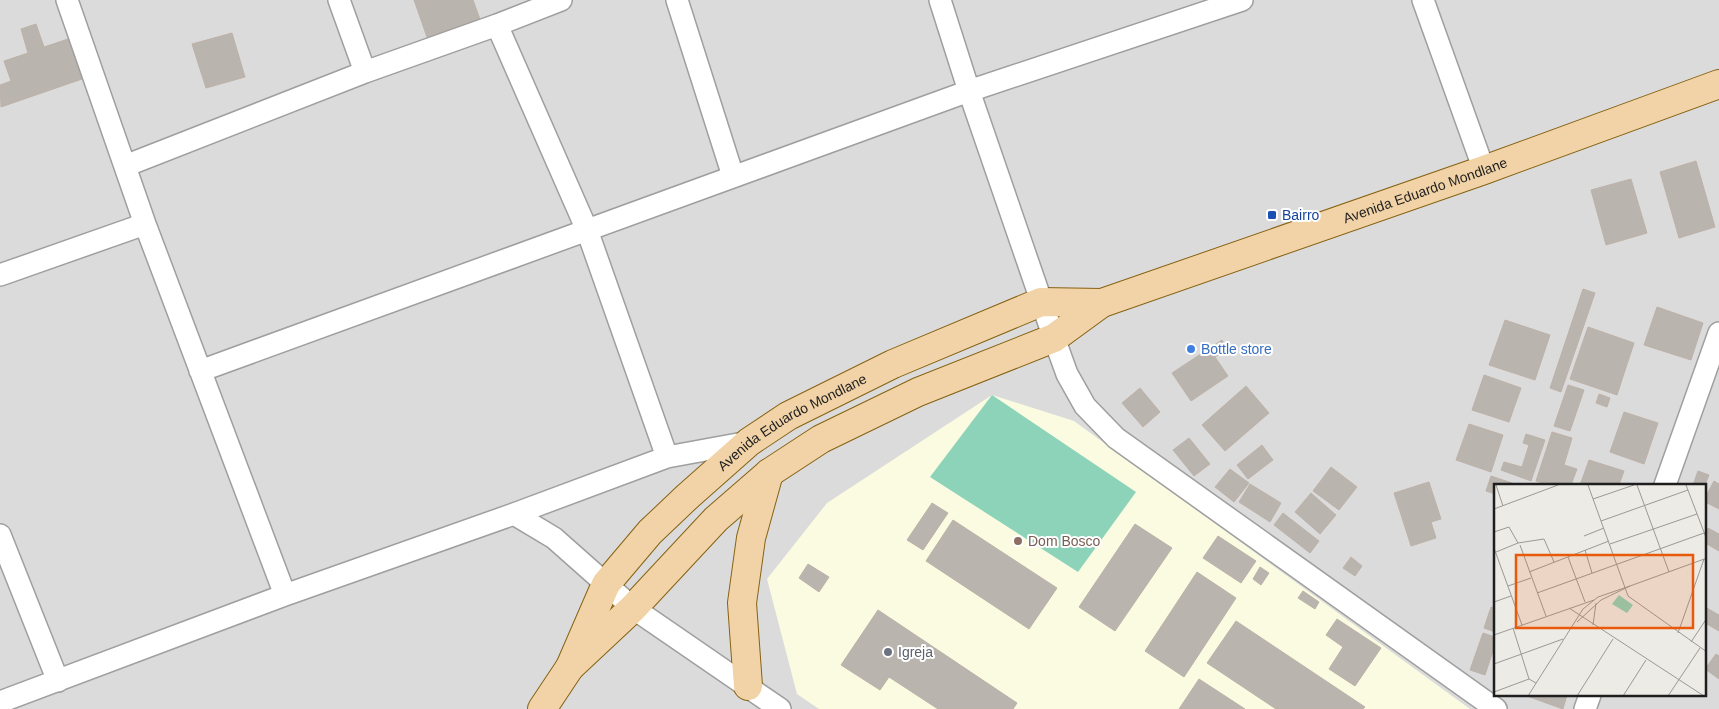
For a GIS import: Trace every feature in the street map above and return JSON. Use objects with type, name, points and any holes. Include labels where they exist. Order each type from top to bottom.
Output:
[{"type":"main road","name":"Avenida Eduardo Mondlane","points":[[570,666],[633,608],[716,519],[769,473],[821,439],[900,401],[1054,338],[1102,303],[1484,170],[1719,84]]},
{"type":"main road","name":"Avenida Eduardo Mondlane","points":[[542,709],[570,666],[606,584],[650,532],[749,442],[788,416],[893,364],[1041,302],[1102,303]]},
{"type":"main road","points":[[748,686],[742,604],[751,538],[769,473]]},
{"type":"street","points":[[67,0],[145,224],[285,595]]},
{"type":"street","points":[[340,0],[365,72]]},
{"type":"street","points":[[125,166],[365,72],[561,0]]},
{"type":"street","points":[[677,0],[733,176]]},
{"type":"street","points":[[940,0],[1041,302],[1067,374],[1085,406],[1116,438],[1496,709]]},
{"type":"street","points":[[200,371],[969,91],[1242,0]]},
{"type":"street","points":[[1423,0],[1484,170]]},
{"type":"street","points":[[497,25],[587,230],[666,457]]},
{"type":"street","points":[[0,275],[145,224]]},
{"type":"street","points":[[1665,484],[1719,333]]},
{"type":"street","points":[[0,702],[285,595],[514,514],[666,457],[749,442]]},
{"type":"street","points":[[514,514],[554,538],[633,608],[780,709]]},
{"type":"street","points":[[0,535],[58,681]]},
{"type":"street","points":[[1585,709],[1590,696]]},
{"type":"shaded area","points":[[0,0],[1719,0],[1719,709],[0,709]]},
{"type":"shaded area","name":"Dom Bosco","points":[[992,395],[1074,421],[1470,709],[819,709],[797,694],[767,579],[827,503]]},
{"type":"green space","points":[[992,395],[1136,492],[1078,572],[930,477]]},
{"type":"building","points":[[414,0],[473,0],[481,22],[428,40]]},
{"type":"building","points":[[36,24],[44,47],[71,38],[85,78],[1,107],[0,85],[11,81],[4,61],[28,53],[21,29]]},
{"type":"building","points":[[232,33],[245,77],[206,88],[192,44]]},
{"type":"building","points":[[1696,161],[1715,227],[1679,238],[1660,172]]},
{"type":"building","points":[[1631,179],[1647,233],[1606,245],[1591,190]]},
{"type":"building","points":[[1583,289],[1595,293],[1561,392],[1550,388]]},
{"type":"building","points":[[1657,307],[1703,323],[1691,360],[1644,345]]},
{"type":"building","points":[[1505,320],[1550,335],[1535,380],[1489,365]]},
{"type":"building","points":[[1588,327],[1634,343],[1617,395],[1570,379]]},
{"type":"building","points":[[1222,340],[1227,349],[1215,357],[1228,376],[1191,401],[1172,373]]},
{"type":"building","points":[[1484,375],[1521,388],[1509,422],[1472,410]]},
{"type":"building","points":[[1568,385],[1584,390],[1570,431],[1554,426]]},
{"type":"building","points":[[1246,386],[1269,413],[1225,451],[1202,425]]},
{"type":"building","points":[[1140,388],[1160,412],[1143,427],[1122,403]]},
{"type":"building","points":[[1599,394],[1610,398],[1607,407],[1596,403]]},
{"type":"building","points":[[1624,412],[1658,423],[1644,464],[1610,452]]},
{"type":"building","points":[[1469,424],[1503,435],[1491,472],[1456,460]]},
{"type":"building","points":[[1552,432],[1572,438],[1564,465],[1577,469],[1571,484],[1546,484],[1536,481]]},
{"type":"building","points":[[1526,434],[1545,440],[1531,481],[1501,470],[1504,462],[1522,467],[1529,445],[1523,443]]},
{"type":"building","points":[[1189,438],[1210,464],[1194,476],[1173,450]]},
{"type":"building","points":[[1262,445],[1273,460],[1248,479],[1237,465]]},
{"type":"building","points":[[1589,460],[1624,471],[1619,484],[1580,484]]},
{"type":"building","points":[[1331,467],[1357,487],[1339,510],[1313,491]]},
{"type":"building","points":[[1230,469],[1249,483],[1234,502],[1215,487]]},
{"type":"building","points":[[1698,471],[1709,475],[1705,484],[1693,484]]},
{"type":"building","points":[[1491,476],[1515,484],[1494,484],[1494,494],[1486,491]]},
{"type":"building","points":[[1714,481],[1719,484],[1719,509],[1706,502],[1706,496]]},
{"type":"building","points":[[1429,482],[1441,519],[1431,522],[1436,538],[1411,546],[1394,493]]},
{"type":"building","points":[[1250,484],[1281,503],[1270,522],[1239,502]]},
{"type":"building","points":[[1311,493],[1336,515],[1320,534],[1295,512]]},
{"type":"building","points":[[932,503],[948,513],[923,550],[907,540]]},
{"type":"building","points":[[1283,513],[1319,541],[1310,553],[1274,525]]},
{"type":"building","points":[[953,520],[1057,588],[1029,629],[926,561]]},
{"type":"building","points":[[1135,524],[1172,548],[1115,631],[1079,607]]},
{"type":"building","points":[[1708,528],[1719,534],[1719,551],[1706,544],[1706,531]]},
{"type":"building","points":[[1218,536],[1256,561],[1241,583],[1203,558]]},
{"type":"building","points":[[1351,557],[1362,566],[1355,576],[1343,568]]},
{"type":"building","points":[[808,564],[829,577],[819,592],[799,578]]},
{"type":"building","points":[[1260,567],[1269,573],[1261,585],[1253,579]]},
{"type":"building","points":[[1197,572],[1236,598],[1184,677],[1145,651]]},
{"type":"building","points":[[1303,591],[1319,602],[1315,609],[1298,598]]},
{"type":"building","points":[[1491,607],[1494,608],[1494,632],[1484,628]]},
{"type":"building","points":[[1706,608],[1719,615],[1719,631],[1706,624]]},
{"type":"building","points":[[878,610],[1017,703],[1013,709],[938,709],[889,677],[880,690],[841,665]]},
{"type":"building","points":[[1337,619],[1381,648],[1355,686],[1329,669],[1343,647],[1326,635]]},
{"type":"building","points":[[1236,621],[1365,707],[1363,709],[1276,709],[1207,663]]},
{"type":"building","points":[[1483,633],[1494,637],[1494,648],[1485,675],[1470,670]]},
{"type":"building","points":[[1493,636],[1494,651],[1488,648]]},
{"type":"building","points":[[1716,654],[1719,656],[1719,679],[1706,670]]},
{"type":"building","points":[[1199,679],[1245,709],[1179,709]]},
{"type":"building","points":[[1527,696],[1567,696],[1563,709]]},
{"type":"place","name":"Bairro","points":[[1272,215]]},
{"type":"place","name":"Bottle store","points":[[1191,349]]},
{"type":"place","name":"Dom Bosco","points":[[1018,541]]},
{"type":"place","name":"Igreja","points":[[888,652]]}]
